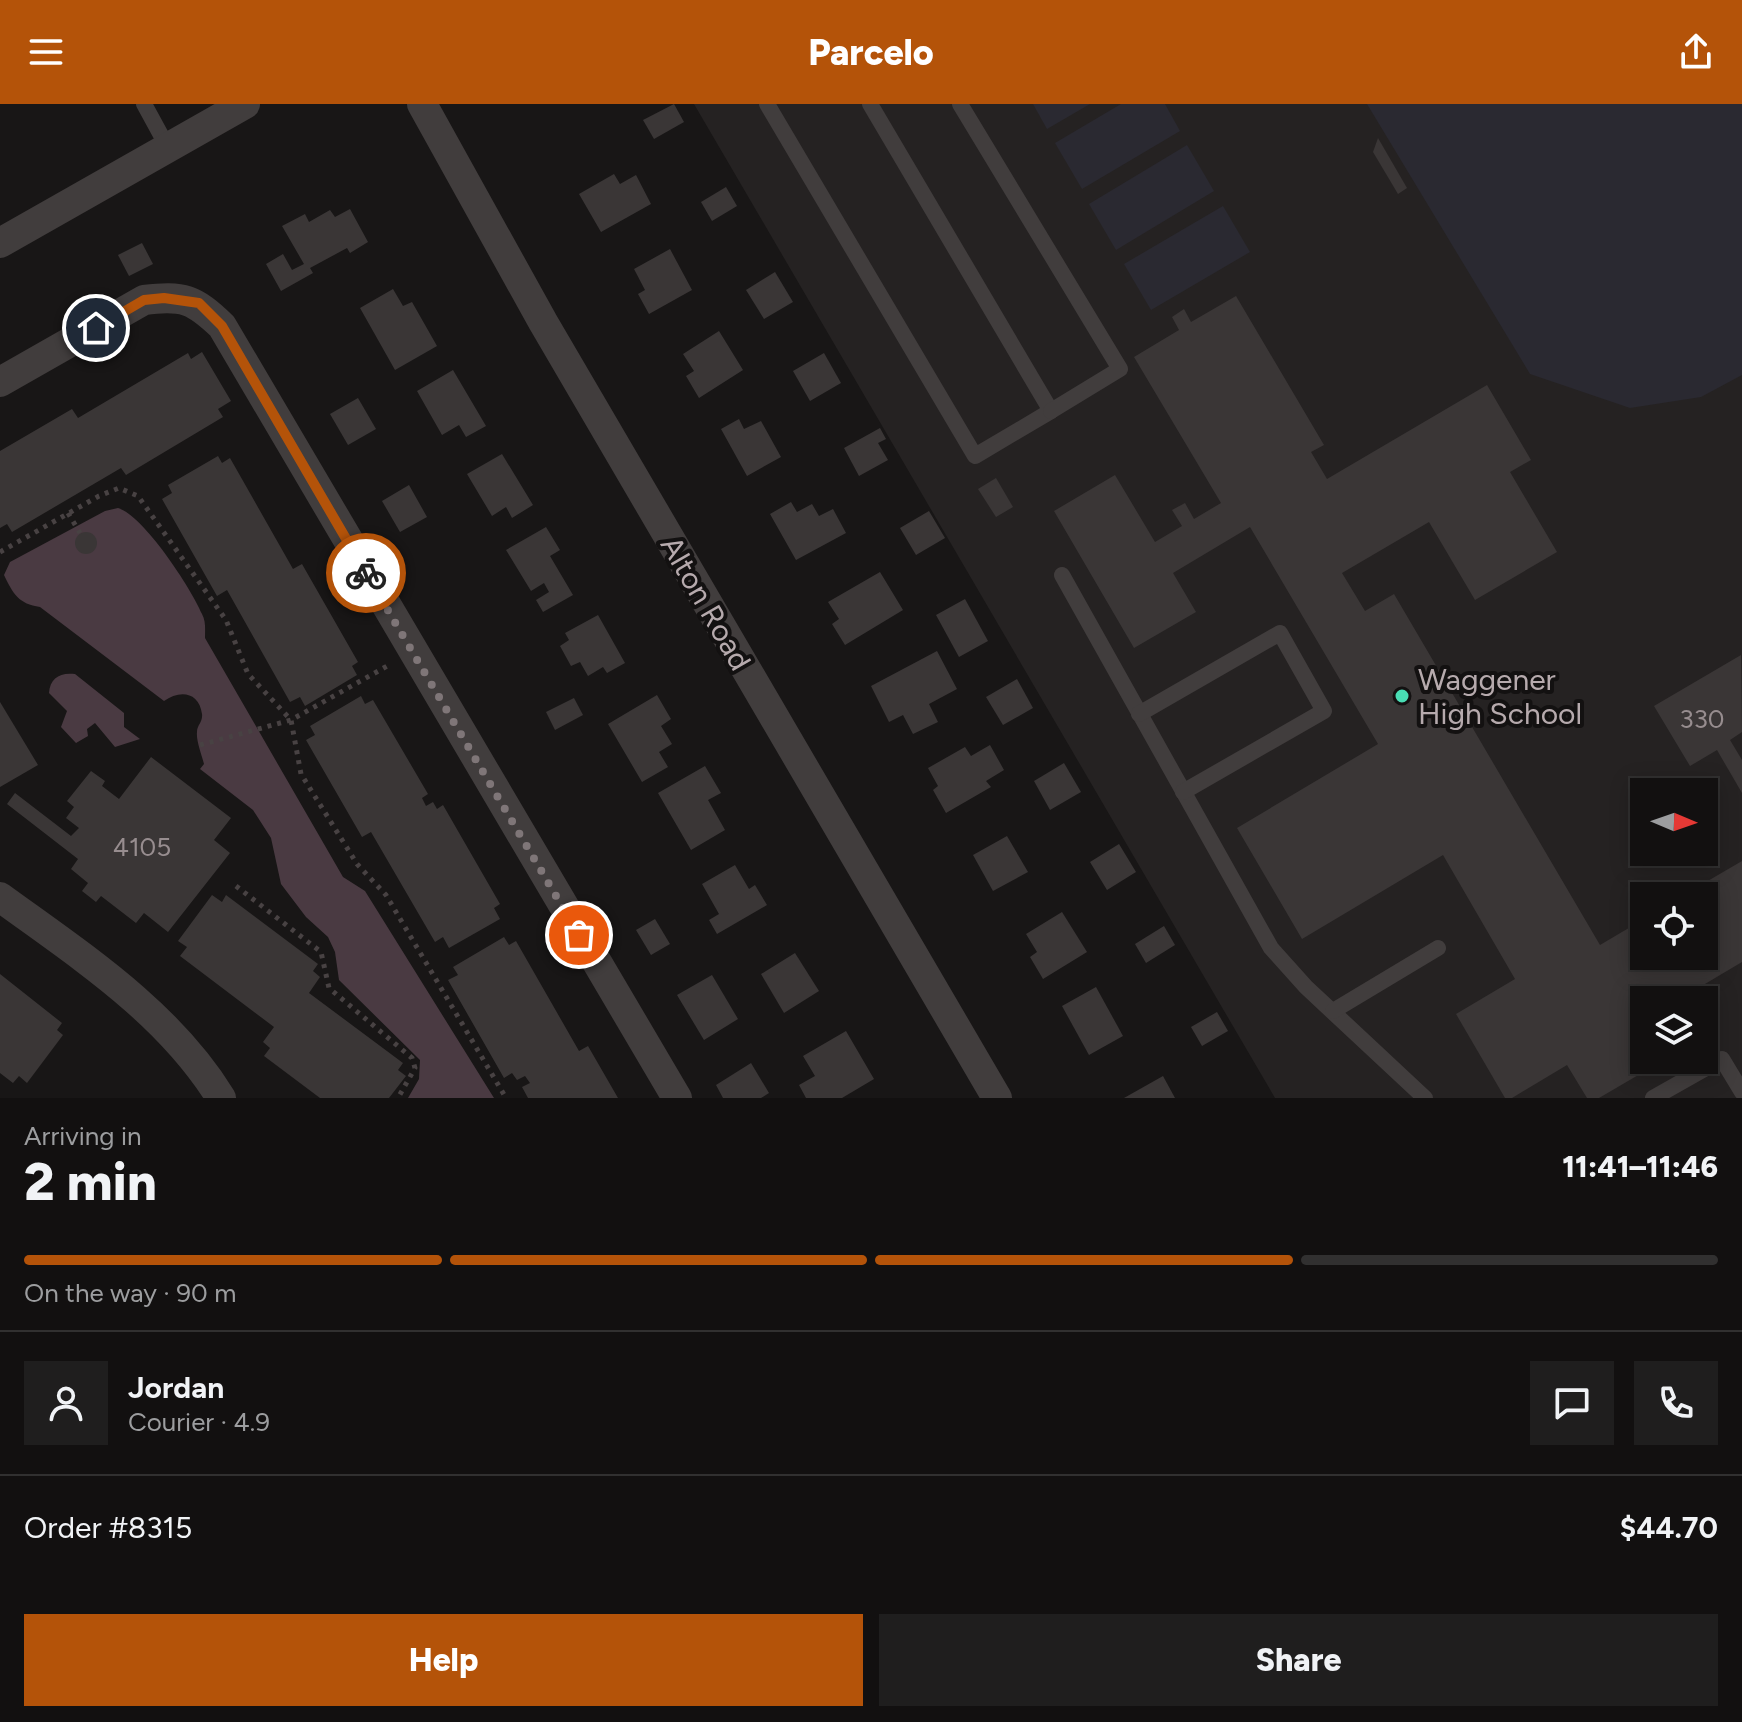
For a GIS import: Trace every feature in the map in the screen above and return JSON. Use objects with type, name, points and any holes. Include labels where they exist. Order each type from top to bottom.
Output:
[{"type":"street","points":[[0,243],[245,104]]},
{"type":"street","name":"Alton Road","points":[[422,104],[543,322],[997,1098]]},
{"type":"street","points":[[0,382],[144,300],[164,298],[199,303],[222,326],[677,1098]]},
{"type":"street","points":[[0,897],[140,1003],[202,1066],[221,1098]]},
{"type":"lane","points":[[144,104],[168,148]]},
{"type":"lane","points":[[767,104],[975,456],[1120,369],[960,104]]},
{"type":"lane","points":[[870,104],[1051,411]]},
{"type":"lane","points":[[1062,575],[1271,948],[1425,1098]]},
{"type":"lane","points":[[1139,714],[1280,633],[1324,711],[1183,792]]},
{"type":"lane","points":[[1333,1011],[1438,948]]},
{"type":"lane","points":[[1653,1098],[1722,1059],[1742,1092]]},
{"type":"path","points":[[1,551],[119,488],[138,496],[226,620],[248,674],[291,720],[301,774],[357,864],[386,895],[506,1098]]},
{"type":"path","points":[[68,513],[80,533]]},
{"type":"path","points":[[200,745],[291,720],[412,652]]},
{"type":"path","points":[[236,886],[321,952],[329,988],[412,1058],[415,1068],[398,1098]]},
{"type":"shaded area","points":[[694,104],[1742,104],[1742,1098],[1275,1098]]},
{"type":"shaded area","points":[[1033,104],[1090,104],[1047,129]]},
{"type":"shaded area","points":[[1121,104],[1165,104],[1180,131],[1082,189],[1055,143]]},
{"type":"shaded area","points":[[1367,104],[1742,104],[1742,375],[1701,397],[1630,408],[1530,374]]},
{"type":"shaded area","points":[[1187,145],[1214,191],[1116,250],[1089,204]]},
{"type":"shaded area","points":[[1223,206],[1250,252],[1151,310],[1124,264]]},
{"type":"shaded area","points":[[118,508],[141,524],[177,571],[203,617],[205,638],[343,877],[365,891],[494,1098],[408,1098],[419,1079],[420,1060],[339,980],[335,952],[328,937],[306,917],[281,884],[271,838],[253,810],[200,769],[204,764],[197,732],[202,714],[197,701],[182,694],[164,701],[40,607],[22,601],[10,588],[4,575],[10,562],[105,511]]},
{"type":"shaded area","points":[[75,674],[124,713],[124,727],[140,739],[115,747],[95,723],[87,729],[88,736],[76,743],[61,727],[67,711],[49,693],[51,683],[57,677]]},
{"type":"building","points":[[674,104],[684,122],[654,139],[643,120]]},
{"type":"building","points":[[1378,138],[1407,188],[1398,194],[1373,152]]},
{"type":"building","points":[[614,174],[620,184],[636,175],[651,204],[601,232],[579,194]]},
{"type":"building","points":[[726,187],[737,206],[712,221],[701,202]]},
{"type":"building","points":[[350,209],[368,242],[350,253],[347,248],[310,268],[313,273],[281,291],[266,264],[283,254],[292,270],[304,264],[282,226],[305,214],[309,222],[330,210],[335,217]]},
{"type":"building","points":[[142,243],[153,264],[129,276],[118,255]]},
{"type":"building","points":[[670,249],[692,290],[649,314],[638,294],[645,290],[634,269]]},
{"type":"building","points":[[775,272],[793,302],[764,319],[746,290]]},
{"type":"building","points":[[393,289],[403,306],[412,302],[437,346],[395,370],[360,308]]},
{"type":"building","name":"Waggener High School","points":[[1236,296],[1324,445],[1311,452],[1327,479],[1487,385],[1531,460],[1510,472],[1557,552],[1475,600],[1429,522],[1342,573],[1365,611],[1394,594],[1600,945],[1630,927],[1630,970],[1718,970],[1718,882],[1706,882],[1742,861],[1742,962],[1702,986],[1630,986],[1630,1074],[1640,1074],[1599,1098],[1587,1098],[1567,1065],[1512,1098],[1505,1098],[1456,1014],[1515,979],[1443,855],[1302,939],[1237,828],[1378,744],[1250,527],[1173,573],[1196,612],[1134,648],[1054,511],[1115,475],[1155,542],[1182,526],[1172,510],[1185,503],[1194,519],[1221,503],[1134,357],[1179,330],[1172,317],[1184,309],[1191,322]]},
{"type":"building","points":[[719,331],[743,370],[699,398],[686,376],[694,371],[683,354]]},
{"type":"building","points":[[202,352],[231,401],[218,409],[223,417],[126,475],[121,468],[12,532],[7,524],[0,528],[0,451],[72,409],[78,418],[188,353],[191,359]]},
{"type":"building","points":[[824,353],[841,383],[810,401],[793,371]]},
{"type":"building","points":[[453,370],[486,426],[466,437],[459,425],[442,435],[417,391]]},
{"type":"building","points":[[358,398],[376,429],[348,445],[330,414]]},
{"type":"building","points":[[739,419],[744,429],[761,421],[781,457],[747,476],[721,429]]},
{"type":"building","points":[[880,428],[886,439],[878,443],[888,460],[859,476],[844,448]]},
{"type":"building","points":[[502,454],[533,505],[512,518],[506,507],[492,516],[467,474]]},
{"type":"building","points":[[218,456],[222,463],[230,458],[293,569],[302,564],[358,662],[352,666],[357,675],[305,706],[300,697],[290,702],[227,590],[217,596],[162,499],[172,493],[168,485]]},
{"type":"building","points":[[996,478],[1013,507],[996,517],[978,489]]},
{"type":"building","points":[[409,485],[427,517],[400,532],[382,501]]},
{"type":"building","points":[[791,502],[797,512],[812,504],[819,516],[833,509],[846,533],[796,560],[770,514]]},
{"type":"building","points":[[929,511],[945,538],[916,555],[900,528]]},
{"type":"building","points":[[546,527],[560,550],[550,556],[573,595],[543,612],[536,600],[549,592],[544,583],[531,591],[506,550]]},
{"type":"building","points":[[86,532],[94,535],[97,543],[94,551],[86,554],[78,551],[75,543],[78,535]]},
{"type":"building","points":[[880,572],[903,610],[845,645],[832,624],[839,619],[828,602]]},
{"type":"building","points":[[965,599],[988,641],[959,657],[936,615]]},
{"type":"building","points":[[598,615],[625,663],[607,673],[603,667],[588,676],[580,662],[571,666],[560,646],[569,640],[565,633]]},
{"type":"building","points":[[937,651],[957,689],[929,704],[938,722],[913,734],[903,715],[889,722],[871,686]]},
{"type":"building","name":"Waggener High School","points":[[1741,655],[1742,732],[1730,740],[1742,760],[1742,793],[1717,750],[1690,766],[1654,706]]},
{"type":"building","points":[[1017,679],[1033,708],[1003,725],[986,697]]},
{"type":"building","points":[[657,695],[671,719],[661,726],[672,744],[659,752],[668,767],[642,782],[608,724]]},
{"type":"building","points":[[361,696],[365,704],[373,700],[428,794],[422,798],[426,806],[433,802],[437,809],[443,805],[500,904],[494,908],[500,919],[449,948],[443,937],[435,942],[371,832],[362,837],[306,740],[315,735],[310,726]]},
{"type":"building","points":[[574,698],[583,715],[555,730],[546,712]]},
{"type":"building","points":[[0,702],[38,765],[0,787]]},
{"type":"building","points":[[990,745],[1004,770],[986,781],[991,787],[946,813],[933,790],[938,786],[928,768],[965,747],[971,756]]},
{"type":"building","points":[[151,757],[231,818],[214,840],[230,853],[168,932],[144,913],[136,923],[101,896],[96,902],[82,891],[88,883],[71,869],[78,859],[7,804],[15,793],[71,836],[79,828],[66,818],[74,807],[67,801],[91,771],[105,781],[102,786],[119,799]]},
{"type":"building","points":[[1064,763],[1081,792],[1050,810],[1034,781]]},
{"type":"building","points":[[705,766],[721,793],[708,800],[725,830],[691,850],[658,793]]},
{"type":"building","points":[[1007,836],[1028,872],[993,891],[973,855]]},
{"type":"building","points":[[1119,844],[1136,872],[1107,890],[1090,862]]},
{"type":"building","points":[[735,865],[749,889],[755,885],[767,905],[717,934],[709,920],[719,914],[702,884]]},
{"type":"building","points":[[212,895],[222,902],[226,895],[318,964],[313,971],[320,977],[309,993],[403,1063],[398,1070],[406,1076],[389,1098],[320,1098],[264,1056],[270,1048],[263,1042],[274,1027],[180,956],[187,947],[178,941]]},
{"type":"building","points":[[1062,912],[1087,952],[1043,979],[1030,957],[1037,952],[1026,934]]},
{"type":"building","points":[[655,919],[670,944],[651,955],[636,930]]},
{"type":"building","points":[[1164,926],[1175,945],[1146,963],[1135,944]]},
{"type":"building","points":[[504,937],[509,945],[516,941],[579,1051],[588,1046],[618,1098],[528,1098],[522,1087],[530,1083],[525,1076],[517,1080],[512,1073],[504,1078],[448,980],[458,975],[453,967]]},
{"type":"building","points":[[795,953],[819,991],[784,1013],[761,974]]},
{"type":"building","points":[[0,974],[62,1023],[57,1030],[63,1035],[27,1083],[19,1076],[13,1083],[0,1073]]},
{"type":"building","points":[[712,975],[738,1019],[704,1040],[677,995]]},
{"type":"building","points":[[1096,987],[1123,1036],[1089,1055],[1062,1006]]},
{"type":"building","points":[[1217,1012],[1228,1031],[1202,1046],[1191,1027]]},
{"type":"building","points":[[846,1031],[874,1079],[842,1098],[806,1098],[799,1085],[815,1076],[803,1056]]},
{"type":"building","points":[[751,1063],[769,1093],[761,1098],[723,1098],[716,1085]]},
{"type":"building","points":[[1163,1076],[1175,1098],[1124,1098]]},
{"type":"way so far","points":[[366,573],[579,935]]},
{"type":"place","name":"Waggener High School","points":[[1402,696]]},
{"type":"route","points":[[96,328],[144,300],[164,298],[199,303],[222,326],[366,573]]}]
